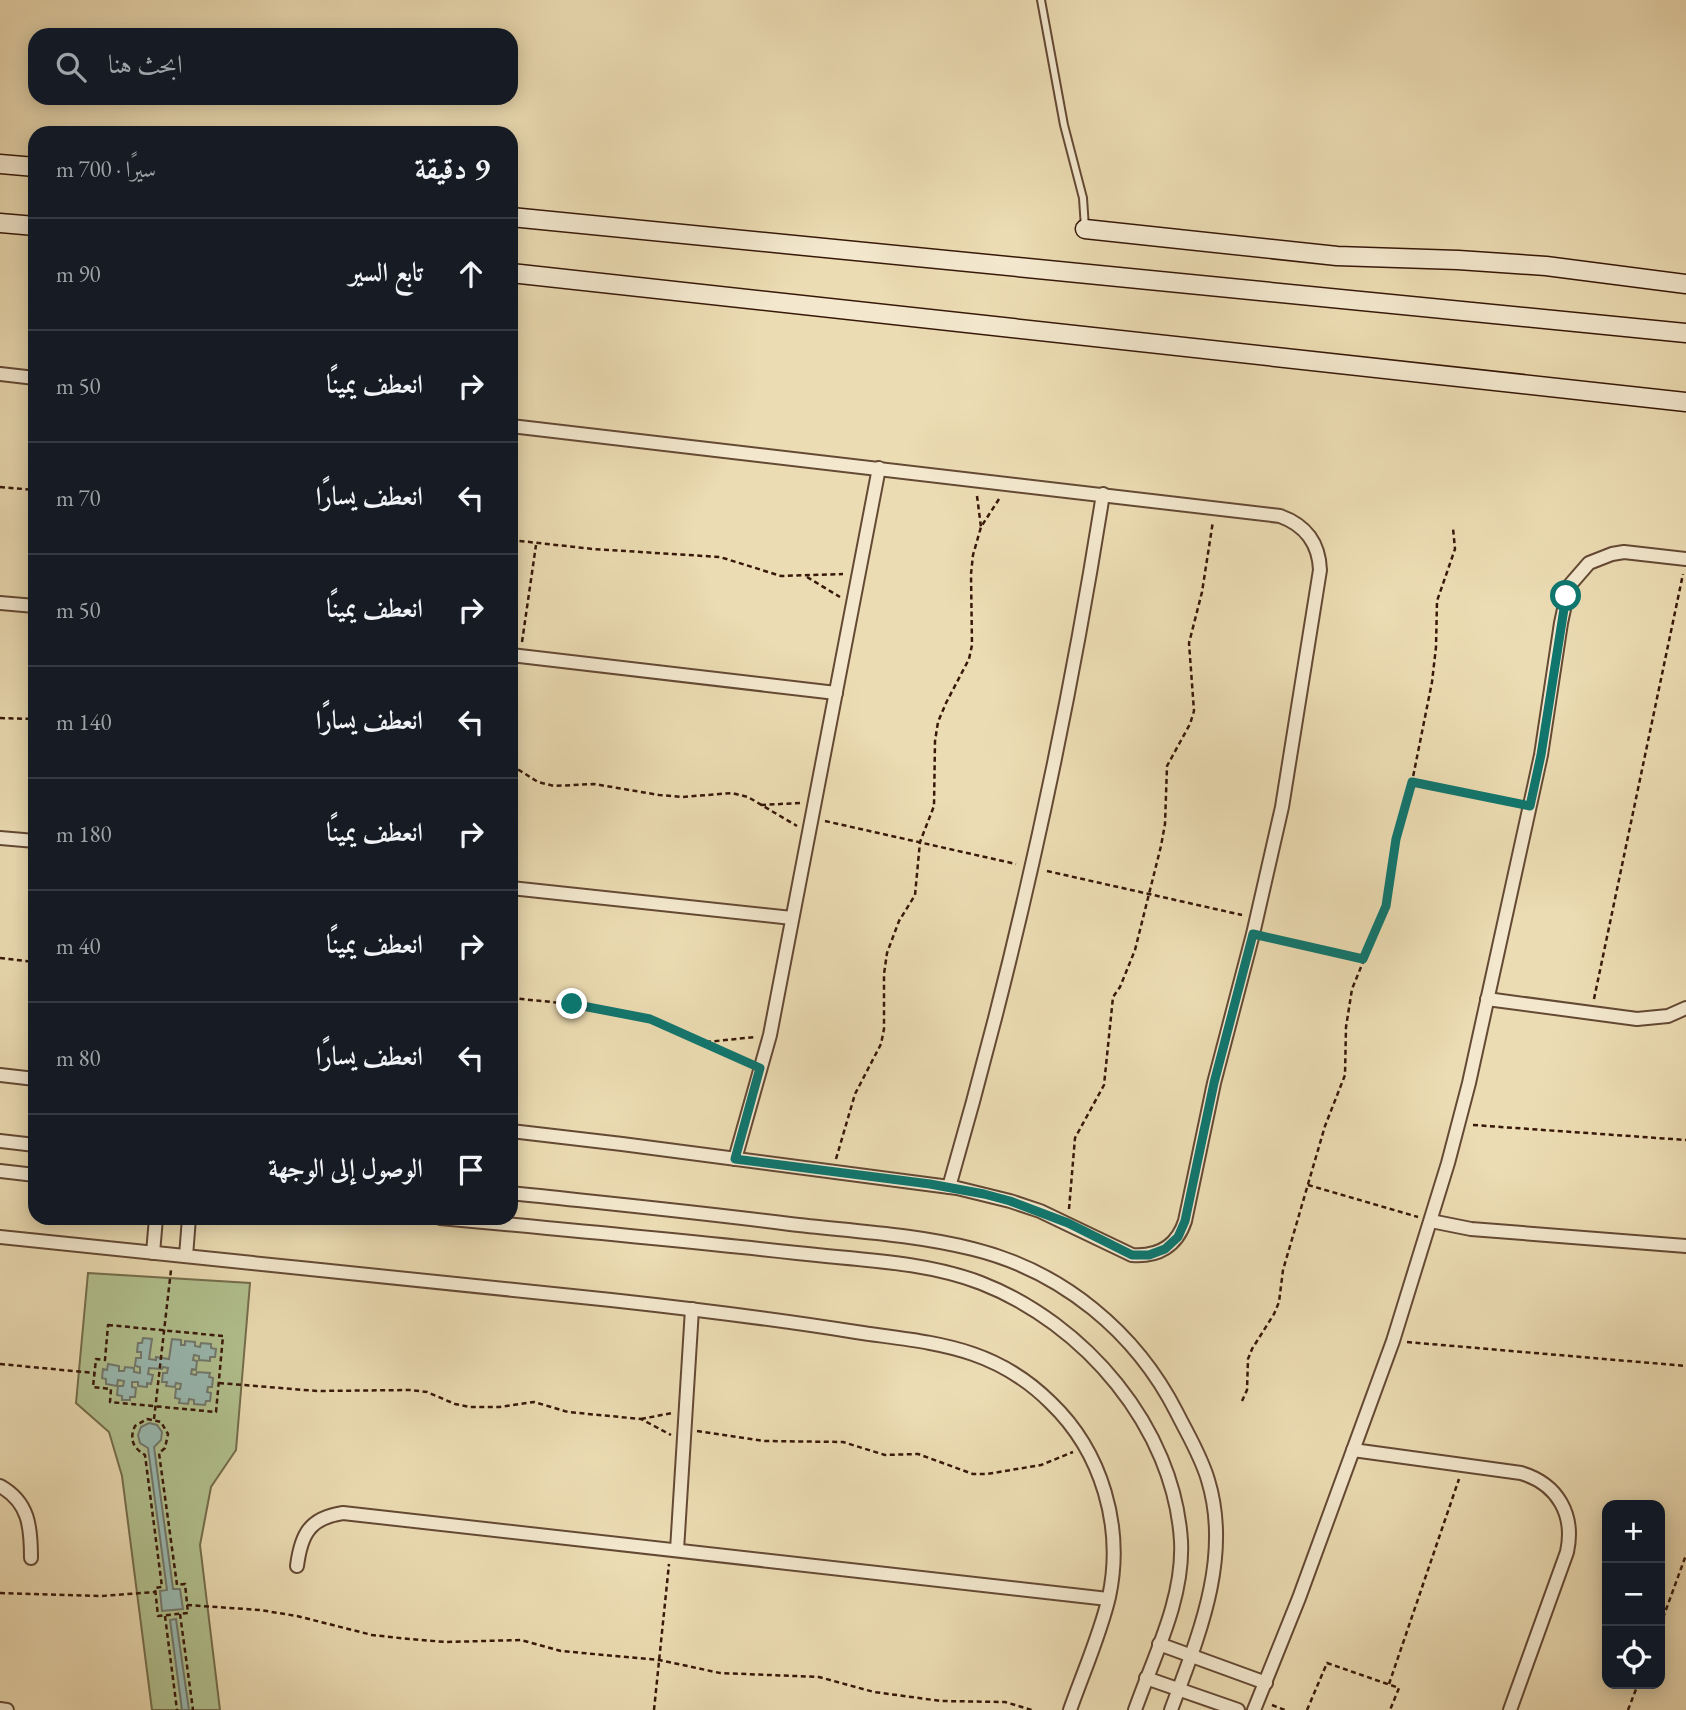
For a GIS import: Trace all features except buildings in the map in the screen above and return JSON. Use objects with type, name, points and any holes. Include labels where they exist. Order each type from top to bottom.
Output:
[{"type":"main road","points":[[0,163],[28,166]]},
{"type":"main road","points":[[518,219],[1686,332]]},
{"type":"main road","points":[[0,223],[28,225]]},
{"type":"main road","points":[[1085,229],[1337,257],[1458,260],[1546,266],[1686,284]]},
{"type":"main road","points":[[518,274],[1686,402]]},
{"type":"street","points":[[0,374],[28,377]]},
{"type":"street","points":[[518,427],[1280,516],[1307,532],[1320,560],[1282,807],[1253,934],[1214,1083],[1185,1221],[1172,1244],[1157,1253],[1132,1255],[1068,1223],[1010,1201],[949,1187],[518,1132]]},
{"type":"street","points":[[735,1159],[770,1035],[879,468]]},
{"type":"street","points":[[949,1187],[997,1016],[1039,843],[1074,669],[1103,495]]},
{"type":"street","points":[[1254,1710],[1393,1341],[1431,1221],[1469,1083],[1530,806],[1541,755],[1566,596],[1575,577],[1589,563],[1612,554],[1624,552],[1686,559]]},
{"type":"street","points":[[0,603],[28,605]]},
{"type":"street","points":[[518,655],[835,693]]},
{"type":"street","points":[[0,838],[28,840]]},
{"type":"street","points":[[518,889],[792,918]]},
{"type":"street","points":[[1487,999],[1653,1019],[1686,1008]]},
{"type":"street","points":[[0,1075],[28,1078]]},
{"type":"street","points":[[0,1141],[28,1144]]},
{"type":"street","points":[[0,1171],[28,1174]]},
{"type":"street","points":[[518,1195],[671,1209],[949,1243],[1002,1257],[1040,1274],[1075,1295],[1103,1317],[1129,1342],[1163,1385],[1201,1460],[1209,1481],[1217,1525],[1215,1571],[1191,1656],[1171,1710]]},
{"type":"street","points":[[1431,1221],[1471,1228],[1686,1246]]},
{"type":"street","points":[[153,1253],[155,1225]]},
{"type":"street","points":[[179,1256],[187,1225]]},
{"type":"street","points":[[517,1225],[672,1239],[928,1268],[981,1283],[1030,1307],[1074,1339],[1112,1377],[1141,1419],[1163,1466],[1181,1541],[1174,1603],[1135,1710]]},
{"type":"street","points":[[0,1237],[692,1308],[932,1344],[976,1355],[1017,1375],[1068,1421],[1086,1447],[1101,1478],[1111,1518],[1114,1558],[1108,1599],[1070,1710]]},
{"type":"street","points":[[673,1550],[692,1308]]},
{"type":"street","points":[[1353,1450],[1521,1474],[1541,1481],[1557,1496],[1570,1528],[1567,1552],[1510,1710]]},
{"type":"street","points":[[0,1486],[15,1496],[26,1511],[31,1530],[31,1558]]},
{"type":"street","points":[[297,1566],[300,1543],[311,1527],[326,1517],[343,1513],[1108,1599]]},
{"type":"street","points":[[1159,1644],[1266,1683]]},
{"type":"street","points":[[1146,1678],[1238,1710]]},
{"type":"street","points":[[0,1709],[7,1710]]},
{"type":"lane","points":[[1041,0],[1062,114],[1081,190],[1085,229]]},
{"type":"path","points":[[975,479],[981,527]]},
{"type":"path","points":[[832,1172],[855,1094],[881,1044],[887,953],[899,921],[915,895],[920,842],[934,806],[938,722],[962,675],[972,645],[973,555],[981,527],[1009,484]]},
{"type":"path","points":[[0,488],[28,490]]},
{"type":"path","points":[[1068,1223],[1075,1138],[1104,1085],[1114,997],[1135,950],[1161,846],[1165,824],[1167,766],[1191,724],[1194,711],[1189,643],[1202,592],[1215,508]]},
{"type":"path","points":[[1242,1401],[1247,1390],[1248,1359],[1279,1302],[1283,1270],[1331,1105],[1345,1076],[1348,1010],[1352,989],[1386,906],[1396,839],[1412,782],[1435,662],[1437,601],[1455,549],[1453,528]]},
{"type":"path","points":[[518,541],[720,557],[781,576],[859,573]]},
{"type":"path","points":[[518,644],[537,544]]},
{"type":"path","points":[[1591,1013],[1683,575]]},
{"type":"path","points":[[807,577],[852,606]]},
{"type":"path","points":[[0,718],[28,719]]},
{"type":"path","points":[[518,769],[538,782],[554,786],[594,784],[682,797],[732,793],[748,797],[809,832]]},
{"type":"path","points":[[1412,782],[1530,806]]},
{"type":"path","points":[[761,805],[814,803]]},
{"type":"path","points":[[1253,934],[1363,959]]},
{"type":"path","points":[[0,958],[28,961]]},
{"type":"path","points":[[518,999],[572,1004],[650,1019],[760,1068]]},
{"type":"path","points":[[703,1042],[770,1035]]},
{"type":"path","points":[[1458,1124],[1686,1140]]},
{"type":"path","points":[[1308,1185],[1431,1221]]},
{"type":"path","points":[[154,1419],[163,1330],[179,1256]]},
{"type":"path","points":[[108,1325],[163,1330],[223,1336],[216,1412],[110,1402],[111,1389],[93,1387],[96,1359],[105,1360],[108,1325]]},
{"type":"path","points":[[1393,1341],[1686,1366]]},
{"type":"path","points":[[0,1364],[94,1373]]},
{"type":"path","points":[[219,1383],[317,1391],[411,1390],[426,1392],[455,1405],[470,1407],[499,1407],[534,1402],[568,1412],[641,1419],[684,1435],[764,1441],[844,1442],[885,1455],[918,1454],[973,1474],[1041,1465],[1086,1447]]},
{"type":"path","points":[[641,1419],[685,1410]]},
{"type":"path","points":[[154,1419],[161,1422],[168,1434],[165,1448],[159,1453],[177,1585],[185,1584],[188,1613],[165,1616],[158,1616],[155,1592],[155,1587],[162,1587],[145,1455],[139,1452],[132,1440],[135,1426],[154,1419]]},
{"type":"path","points":[[1389,1684],[1464,1465]]},
{"type":"path","points":[[654,1710],[673,1550]]},
{"type":"path","points":[[1665,1612],[1686,1555]]},
{"type":"path","points":[[0,1593],[102,1596],[155,1592]]},
{"type":"path","points":[[187,1605],[260,1610],[297,1616],[372,1635],[446,1643],[521,1640],[561,1651],[659,1660],[720,1673],[819,1677],[874,1692],[941,1701],[1005,1702],[1032,1710]]},
{"type":"path","points":[[180,1614],[193,1710]]},
{"type":"path","points":[[165,1616],[177,1710]]},
{"type":"path","points":[[1307,1710],[1327,1662],[1399,1688],[1390,1710]]},
{"type":"path","points":[[1628,1710],[1636,1689]]},
{"type":"green space","points":[[88,1273],[250,1283],[236,1450],[211,1487],[200,1545],[220,1710],[152,1710],[122,1476],[109,1432],[76,1403]]},
{"type":"water","points":[[143,1338],[152,1339],[149,1359],[156,1360],[156,1357],[169,1359],[172,1339],[181,1340],[181,1345],[185,1345],[185,1341],[195,1342],[195,1346],[200,1347],[201,1343],[211,1344],[211,1348],[216,1349],[215,1357],[210,1357],[210,1361],[199,1360],[199,1356],[194,1355],[193,1360],[197,1361],[196,1370],[192,1369],[191,1374],[210,1373],[209,1377],[213,1378],[212,1387],[208,1387],[207,1392],[211,1393],[210,1401],[206,1401],[205,1405],[194,1404],[194,1400],[189,1399],[188,1404],[179,1403],[180,1399],[175,1398],[176,1389],[180,1389],[181,1384],[176,1383],[175,1387],[166,1386],[167,1382],[162,1382],[163,1373],[167,1373],[168,1368],[163,1367],[149,1368],[148,1374],[153,1375],[151,1384],[147,1383],[147,1387],[132,1382],[132,1387],[136,1388],[135,1397],[122,1400],[122,1396],[117,1395],[118,1386],[123,1386],[124,1381],[118,1380],[117,1386],[106,1384],[106,1379],[102,1378],[103,1369],[107,1370],[108,1364],[119,1366],[119,1371],[124,1371],[125,1367],[134,1368],[134,1372],[140,1373],[140,1367],[135,1366],[136,1358],[141,1358],[141,1352],[137,1352],[138,1343],[142,1343]]},
{"type":"water","points":[[149,1423],[157,1425],[162,1432],[161,1440],[154,1447],[173,1589],[180,1589],[183,1609],[162,1611],[160,1591],[167,1590],[148,1448],[140,1443],[138,1435],[141,1427]]},
{"type":"water","points":[[176,1619],[189,1710],[182,1710],[170,1620]]},
{"type":"route","points":[[572,1004],[650,1019],[760,1068],[735,1159],[930,1184],[984,1194],[1040,1211],[1132,1255],[1157,1253],[1172,1244],[1185,1221],[1214,1083],[1253,934],[1363,959],[1386,906],[1396,839],[1412,782],[1530,806],[1541,755],[1566,596]]}]
